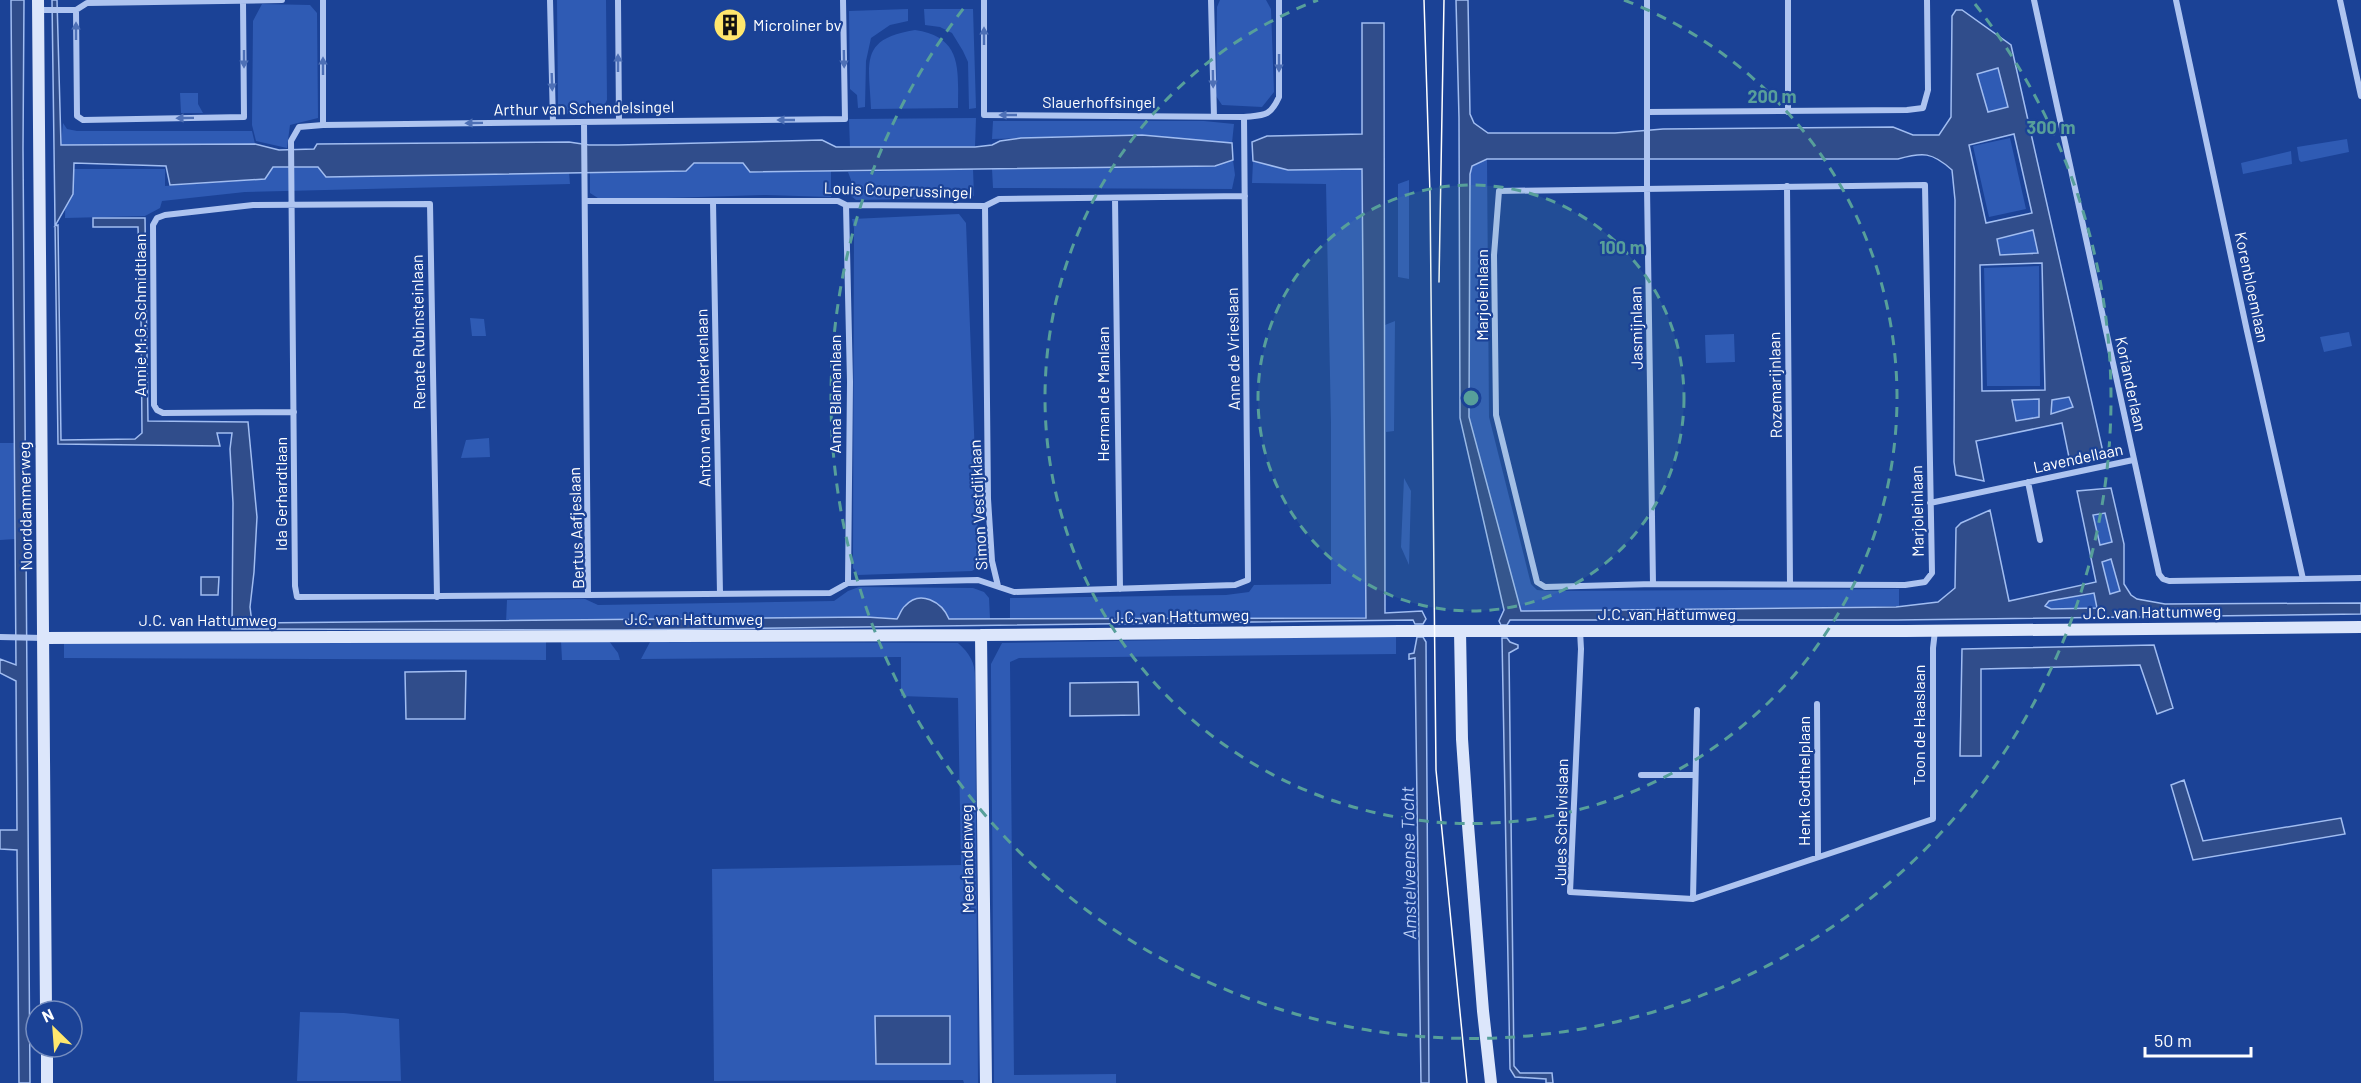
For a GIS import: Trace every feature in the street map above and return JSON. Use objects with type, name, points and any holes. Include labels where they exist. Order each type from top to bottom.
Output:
[{"type":"street","points":[[76,10],[76,116],[83,120],[244,117],[243,0]]},
{"type":"street","points":[[42,7],[76,10],[87,3],[282,0]]},
{"type":"street","points":[[323,0],[323,125]]},
{"type":"street","points":[[550,0],[553,122]]},
{"type":"street","points":[[618,0],[619,121]]},
{"type":"street","name":"Arthur van Schendelsingel","points":[[323,125],[845,119],[843,0]]},
{"type":"street","name":"Slauerhoffsingel","points":[[984,0],[984,115],[1214,117],[1266,115],[1274,109],[1279,97],[1279,0]]},
{"type":"street","points":[[1211,0],[1214,117]]},
{"type":"street","name":"Jasmijnlaan","points":[[1647,0],[1647,188],[1653,584]]},
{"type":"street","points":[[1788,0],[1788,112]]},
{"type":"street","points":[[1647,112],[1788,112],[1923,108],[1928,90],[1927,0]]},
{"type":"street","name":"Korianderlaan","points":[[2034,0],[2157,568],[2163,579],[2169,581],[2361,578]]},
{"type":"street","name":"Korenbloemlaan","points":[[2176,0],[2303,579]]},
{"type":"street","points":[[2340,0],[2361,96]]},
{"type":"street","name":"Noorddammerweg","points":[[42,7],[46,999]]},
{"type":"street","name":"Anne de Vrieslaan","points":[[1244,117],[1248,580]]},
{"type":"street","name":"Bertus Aafjeslaan","points":[[584,122],[588,595],[830,593],[848,583],[978,580],[998,586]]},
{"type":"street","name":"Ida Gerhardtlaan","points":[[323,125],[299,127],[291,141],[295,586],[297,597],[588,595]]},
{"type":"street","name":"Marjoleinlaan","points":[[1925,185],[1932,573],[1925,582],[1905,585],[1653,584],[1545,587],[1538,582],[1496,415],[1494,255],[1499,191],[1647,188],[1925,185]]},
{"type":"street","name":"Rozemarijnlaan","points":[[1787,186],[1790,585]]},
{"type":"street","name":"Louis Couperussingel","points":[[586,201],[838,201],[846,205],[985,206],[999,199],[1245,196]]},
{"type":"street","name":"Herman de Manlaan","points":[[1115,198],[1120,589]]},
{"type":"street","name":"Anton van Duinkerkenlaan","points":[[713,202],[720,594]]},
{"type":"street","name":"Annie M.G. Schmidtlaan","points":[[292,204],[253,205],[165,215],[157,218],[153,225],[154,405],[163,413],[294,412]]},
{"type":"street","name":"Renate Rubinsteinlaan","points":[[292,204],[430,204],[437,597]]},
{"type":"street","name":"Anna Blamanlaan","points":[[846,205],[850,382],[848,583]]},
{"type":"street","name":"Simon Vestdijklaan","points":[[985,206],[988,500],[992,561],[998,586],[1014,592],[1235,585],[1248,580]]},
{"type":"street","name":"Lavendellaan","points":[[1930,503],[2133,460]]},
{"type":"street","name":"Lavendellaan","points":[[2028,482],[2040,540]]},
{"type":"street","name":"J.C. van Hattumweg","points":[[0,637],[1935,631],[2361,627]]},
{"type":"street","name":"Jules Schelvislaan","points":[[1580,631],[1570,892],[1693,899],[1933,819]]},
{"type":"street","name":"Toon de Haaslaan","points":[[1933,819],[1933,648],[1935,631]]},
{"type":"street","points":[[1460,632],[1462,739],[1483,1011],[1491,1083]]},
{"type":"street","name":"Meerlandenweg","points":[[981,635],[986,1083]]},
{"type":"street","name":"Henk Godthelplaan","points":[[1817,704],[1818,857]]},
{"type":"street","points":[[1693,899],[1696,710]]},
{"type":"street","points":[[1641,775],[1695,775]]},
{"type":"street","points":[[47,1059],[47,1083]]},
{"type":"shaded area","points":[[11,0],[24,0],[23,149],[29,999],[24,999],[24,1059],[30,1059],[30,1083],[19,1083],[17,850],[0,849],[0,830],[17,830],[16,681],[0,673],[0,659],[16,665]]},
{"type":"shaded area","points":[[52,0],[57,0],[61,145],[255,144],[279,150],[314,149],[317,144],[569,142],[618,145],[822,140],[836,147],[975,147],[1021,138],[1142,135],[1232,143],[1233,160],[1215,166],[750,172],[743,163],[694,163],[686,171],[326,177],[318,167],[273,167],[265,179],[170,185],[166,166],[74,163],[73,194],[55,226]]},
{"type":"shaded area","points":[[557,0],[606,0],[607,100],[603,107],[594,114],[563,113],[558,106]]},
{"type":"shaded area","points":[[1220,0],[1266,0],[1271,9],[1274,92],[1262,107],[1222,105],[1216,96],[1217,7]]},
{"type":"shaded area","points":[[1456,0],[1468,0],[1470,114],[1474,123],[1488,133],[1615,133],[1663,129],[1893,127],[1913,135],[1939,135],[1951,117],[1952,16],[1956,10],[1962,10],[2011,45],[2103,452],[2070,462],[2062,423],[1976,441],[1984,481],[1956,475],[1954,462],[1955,200],[1952,170],[1933,157],[1914,155],[1898,159],[1487,159],[1472,166],[1470,174],[1469,417],[1521,611],[1896,607],[1938,602],[1955,588],[1956,528],[1961,523],[1990,510],[2009,601],[2096,582],[2077,491],[2111,488],[2124,544],[2124,584],[2131,595],[2137,599],[2165,604],[2361,603],[2361,614],[1897,620],[1510,620],[1507,625],[1501,625],[1499,621],[1504,610],[1460,418],[1459,118]],"holes":[[[1998,68],[2008,107],[1988,112],[1977,74]],[[2014,134],[2032,213],[1986,223],[1969,145]],[[2033,230],[2038,253],[2000,255],[1997,239]],[[2042,263],[2045,390],[1982,391],[1980,265]],[[2069,397],[2073,407],[2051,414],[2052,400]],[[2039,399],[2039,417],[2016,421],[2012,400]],[[2105,513],[2112,542],[2100,545],[2093,515]],[[2111,559],[2120,591],[2110,594],[2102,562]],[[2094,593],[2097,608],[2051,609],[2045,606],[2049,601]]]},
{"type":"shaded area","points":[[262,4],[310,5],[317,13],[318,118],[290,125],[287,148],[256,141],[252,125],[253,21]]},
{"type":"shaded area","points":[[908,9],[908,21],[890,25],[871,38],[866,61],[865,107],[858,108],[857,95],[850,89],[849,11]]},
{"type":"shaded area","points":[[924,9],[973,9],[976,108],[969,109],[968,62],[963,51],[952,33],[940,27],[925,25]]},
{"type":"shaded area","points":[[1362,23],[1384,23],[1385,613],[1422,611],[1426,619],[1423,624],[1415,624],[1413,620],[623,630],[232,629],[233,503],[230,449],[232,433],[217,433],[220,446],[58,444],[55,226],[58,225],[61,440],[135,439],[142,433],[138,227],[93,227],[93,218],[145,218],[148,421],[248,422],[257,517],[250,607],[252,623],[866,617],[897,619],[902,609],[917,598],[936,603],[949,619],[1366,618],[1362,169],[1288,170],[1253,161],[1252,142],[1267,136],[1362,134]]},
{"type":"shaded area","points":[[915,30],[931,34],[950,48],[957,68],[958,108],[871,109],[869,66],[871,55],[884,40]]},
{"type":"shaded area","points":[[1998,68],[2008,107],[1988,112],[1977,74]]},
{"type":"shaded area","points":[[180,93],[198,93],[198,104],[203,113],[181,113]]},
{"type":"shaded area","points":[[976,118],[975,147],[850,148],[849,119]]},
{"type":"shaded area","points":[[993,121],[1204,121],[1234,124],[1232,143],[1142,135],[992,139]]},
{"type":"shaded area","points":[[63,123],[67,129],[77,131],[252,131],[255,144],[61,145]]},
{"type":"shaded area","points":[[2010,138],[2026,209],[1989,217],[1973,146]]},
{"type":"shaded area","points":[[2347,139],[2349,152],[2301,162],[2299,160],[2297,147]]},
{"type":"shaded area","points":[[2291,151],[2292,164],[2243,174],[2241,163]]},
{"type":"shaded area","points":[[1487,159],[1489,417],[1531,584],[1537,590],[1547,591],[1899,589],[1899,606],[1521,611],[1469,417],[1470,174],[1472,166]]},
{"type":"shaded area","points":[[1233,160],[1235,175],[1232,189],[993,188],[992,169],[1215,166]]},
{"type":"shaded area","points":[[1253,161],[1288,170],[1362,169],[1367,619],[1010,619],[1010,598],[1226,595],[1249,592],[1254,585],[1331,584],[1331,423],[1326,184],[1252,183]]},
{"type":"shaded area","points":[[694,163],[743,163],[751,172],[831,171],[831,197],[766,195],[601,200],[590,193],[590,171],[685,171]]},
{"type":"shaded area","points":[[273,167],[318,167],[326,177],[569,172],[570,184],[245,192],[162,201],[160,208],[145,216],[65,218],[66,169],[165,169],[165,186],[264,179]]},
{"type":"shaded area","points":[[973,169],[974,196],[963,198],[856,200],[851,196],[851,180],[848,172]]},
{"type":"shaded area","points":[[1409,180],[1409,279],[1398,277],[1398,184]]},
{"type":"shaded area","points":[[959,214],[966,223],[978,567],[972,571],[858,575],[853,568],[854,228],[852,219]]},
{"type":"shaded area","points":[[2033,230],[2039,253],[2000,255],[1997,239]]},
{"type":"shaded area","points":[[2039,266],[2040,386],[1987,386],[1984,268]]},
{"type":"shaded area","points":[[470,318],[484,319],[486,336],[472,336]]},
{"type":"shaded area","points":[[1395,321],[1394,431],[1386,432],[1385,325]]},
{"type":"shaded area","points":[[2349,332],[2352,346],[2324,352],[2320,337]]},
{"type":"shaded area","points":[[1734,334],[1735,362],[1706,363],[1705,335]]},
{"type":"shaded area","points":[[2069,397],[2073,407],[2051,414],[2052,399]]},
{"type":"shaded area","points":[[2039,399],[2039,417],[2015,421],[2011,400]]},
{"type":"shaded area","points":[[489,438],[490,457],[461,458],[466,440]]},
{"type":"shaded area","points":[[0,443],[14,443],[15,539],[0,540]]},
{"type":"shaded area","points":[[1404,478],[1411,491],[1409,565],[1401,547]]},
{"type":"shaded area","points":[[2105,512],[2112,543],[2100,545],[2092,515]]},
{"type":"shaded area","points":[[2111,559],[2120,591],[2110,594],[2102,562]]},
{"type":"shaded area","points":[[201,577],[219,577],[218,595],[201,595]]},
{"type":"shaded area","points":[[859,587],[973,588],[984,592],[989,598],[990,619],[949,619],[946,612],[911,601],[904,607],[898,619],[506,623],[507,600],[585,599],[598,605],[834,601],[848,591]]},
{"type":"shaded area","points":[[2094,592],[2098,608],[2051,609],[2045,606],[2049,601]]},
{"type":"shaded area","points":[[1396,636],[1396,654],[1019,658],[1010,662],[1014,1075],[1116,1074],[1116,1083],[994,1083],[991,664],[1002,643]]},
{"type":"shaded area","points":[[1417,637],[1423,637],[1426,642],[1429,1083],[1421,1083],[1415,658],[1409,659],[1409,654],[1414,653]]},
{"type":"shaded area","points":[[1502,638],[1507,638],[1518,645],[1518,648],[1509,653],[1514,1066],[1520,1073],[1552,1073],[1553,1083],[1546,1083],[1546,1079],[1515,1077],[1510,1069]]},
{"type":"shaded area","points":[[546,641],[546,660],[64,658],[64,642]]},
{"type":"shaded area","points":[[561,641],[609,641],[620,660],[562,660]]},
{"type":"shaded area","points":[[650,642],[958,643],[969,655],[973,663],[975,678],[978,1083],[964,1083],[963,1080],[714,1081],[712,869],[961,865],[958,698],[901,696],[901,657],[641,659]]},
{"type":"shaded area","points":[[2154,645],[2173,708],[2157,714],[2140,665],[1981,669],[1981,756],[1960,756],[1962,649]]},
{"type":"shaded area","points":[[466,671],[465,719],[406,719],[405,672]]},
{"type":"shaded area","points":[[1138,682],[1139,715],[1070,716],[1070,683]]},
{"type":"shaded area","points":[[2184,780],[2203,841],[2341,818],[2345,834],[2193,860],[2171,785]]},
{"type":"shaded area","points":[[300,1012],[344,1013],[399,1019],[401,1081],[297,1081]]},
{"type":"shaded area","points":[[875,1016],[950,1016],[950,1064],[876,1064]]},
{"type":"tram line","points":[[1424,0],[1430,194],[1436,770],[1467,1083]]},
{"type":"tram line","points":[[1439,282],[1444,0]]},
{"type":"place","name":"Microliner bv","points":[[730,25]]},
{"type":"water label","name":"Amstelveense Tocht","points":[[1409,863]]}]
